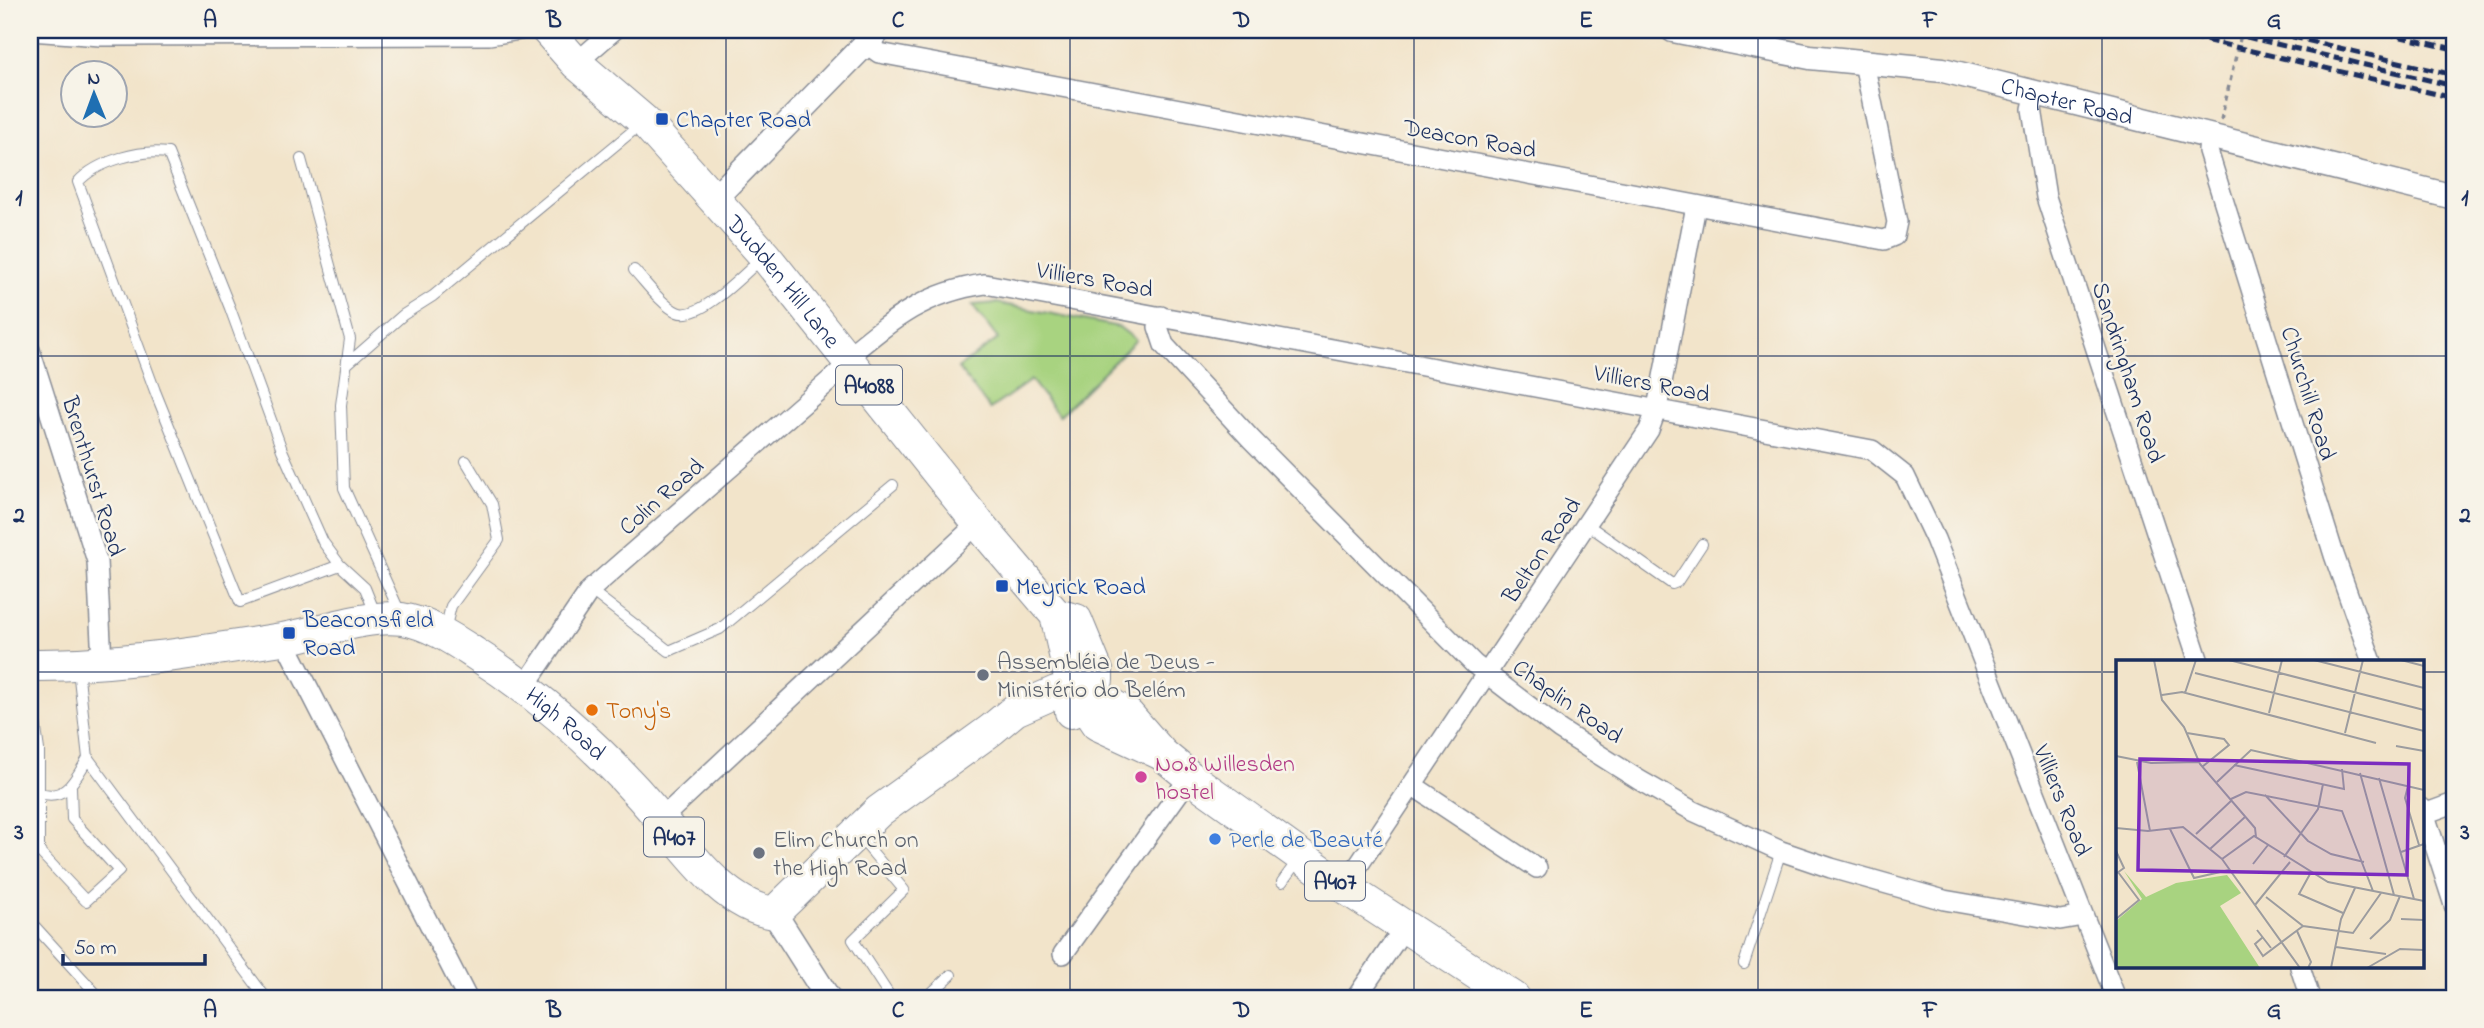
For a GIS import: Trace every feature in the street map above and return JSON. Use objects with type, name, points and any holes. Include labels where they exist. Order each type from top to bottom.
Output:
[{"type":"main road","name":"Dudden Hill Lane","points":[[547,30],[576,62],[644,121],[765,257],[978,523],[1056,615],[1076,620],[1094,659],[1097,680],[1084,705]]},
{"type":"main road","points":[[30,665],[90,664],[282,639],[390,620]]},
{"type":"main road","name":"High Road","points":[[390,620],[444,634],[525,686],[588,739],[661,819],[669,832],[738,902],[754,910],[774,913]]},
{"type":"main road","name":"A407","points":[[774,913],[855,832],[950,758],[991,730],[1065,714],[1084,705],[1109,703],[1128,715],[1162,754],[1190,777],[1404,928],[1514,998]]},
{"type":"street","points":[[30,31],[489,35],[520,30]]},
{"type":"street","points":[[576,62],[614,30]]},
{"type":"street","name":"Chapter Road","points":[[1673,30],[1810,57],[1943,70],[2215,131],[2454,197]]},
{"type":"street","points":[[714,199],[872,37]]},
{"type":"street","name":"Deacon Road","points":[[872,37],[879,53],[1876,240],[1894,236],[1897,222],[1864,62]]},
{"type":"street","name":"Sandringham Road","points":[[2036,93],[2032,109],[2046,197],[2198,660]]},
{"type":"street","name":"Churchill Road","points":[[2215,131],[2207,147],[2330,542],[2371,660]]},
{"type":"street","name":"Belton Road","points":[[1344,887],[1649,430],[1657,408],[1696,206]]},
{"type":"street","name":"Villiers Road","points":[[849,360],[903,312],[929,297],[956,288],[985,284],[1847,443],[1872,450],[1905,476],[1935,539],[2116,998]]},
{"type":"street","name":"Chaplin Road","points":[[1161,316],[1158,327],[1164,345],[1251,439],[1474,664],[1560,730],[1693,811],[1781,852],[1944,900],[2060,920],[2082,916]]},
{"type":"street","name":"Brenthurst Road","points":[[30,349],[97,561],[90,664]]},
{"type":"street","name":"Colin Road","points":[[525,686],[590,590],[849,360]]},
{"type":"street","points":[[661,819],[978,523]]},
{"type":"street","points":[[282,639],[467,998]]},
{"type":"street","points":[[1063,954],[1190,777]]},
{"type":"street","points":[[1412,785],[1537,868]]},
{"type":"street","points":[[2424,811],[2454,803]]},
{"type":"street","points":[[2424,814],[2454,905]]},
{"type":"street","points":[[774,913],[828,998]]},
{"type":"street","points":[[1356,998],[1404,928]]},
{"type":"street","points":[[2300,968],[2310,998]]},
{"type":"lane","points":[[346,365],[403,315],[433,296],[644,121]]},
{"type":"lane","points":[[340,565],[240,602],[155,391],[78,182],[86,173],[152,151],[168,153],[230,308],[282,450],[323,542],[390,620]]},
{"type":"lane","points":[[301,159],[350,339],[341,405],[344,488],[390,620]]},
{"type":"lane","points":[[634,271],[675,311],[687,315],[700,311],[765,257]]},
{"type":"lane","points":[[444,634],[451,606],[499,540],[492,503],[466,461]]},
{"type":"lane","points":[[590,590],[669,651],[720,629],[893,485]]},
{"type":"lane","points":[[1588,525],[1672,584],[1677,582],[1702,544]]},
{"type":"lane","points":[[30,713],[34,715],[39,750],[34,853],[86,901],[119,871],[72,819],[71,788],[88,758],[90,664]]},
{"type":"lane","points":[[88,758],[266,998]]},
{"type":"lane","points":[[37,792],[49,797],[71,788]]},
{"type":"lane","points":[[855,832],[904,890],[853,940],[891,998]]},
{"type":"lane","points":[[1744,964],[1781,852]]},
{"type":"lane","points":[[1282,882],[1300,857]]},
{"type":"lane","points":[[30,921],[100,998]]},
{"type":"lane","points":[[926,998],[951,975]]},
{"type":"path","points":[[2215,131],[2242,30]]},
{"type":"green space","points":[[997,303],[1119,327],[1136,340],[1059,416],[1031,380],[990,409],[958,368],[998,339],[972,305]]},
{"type":"railway","points":[[2162,30],[2454,98]]},
{"type":"railway","points":[[2217,30],[2454,86]]},
{"type":"railway","points":[[2263,30],[2454,75]]},
{"type":"railway","points":[[2370,30],[2454,49]]},
{"type":"railway","points":[[2421,30],[2454,38]]},
{"type":"place","name":"Chapter Road","points":[[662,119]]},
{"type":"place","name":"Meyrick Road","points":[[1002,586]]},
{"type":"place","name":"Beaconsfield Road","points":[[289,633]]},
{"type":"place","name":"Assembléia de Deus - Ministério do Belém","points":[[983,675]]},
{"type":"place","name":"Tony's","points":[[592,710]]},
{"type":"place","name":"No.8 Willesden hostel","points":[[1141,777]]},
{"type":"place","name":"Perle de Beauté","points":[[1215,839]]},
{"type":"place","name":"Elim Church on the High Road","points":[[759,853]]}]
